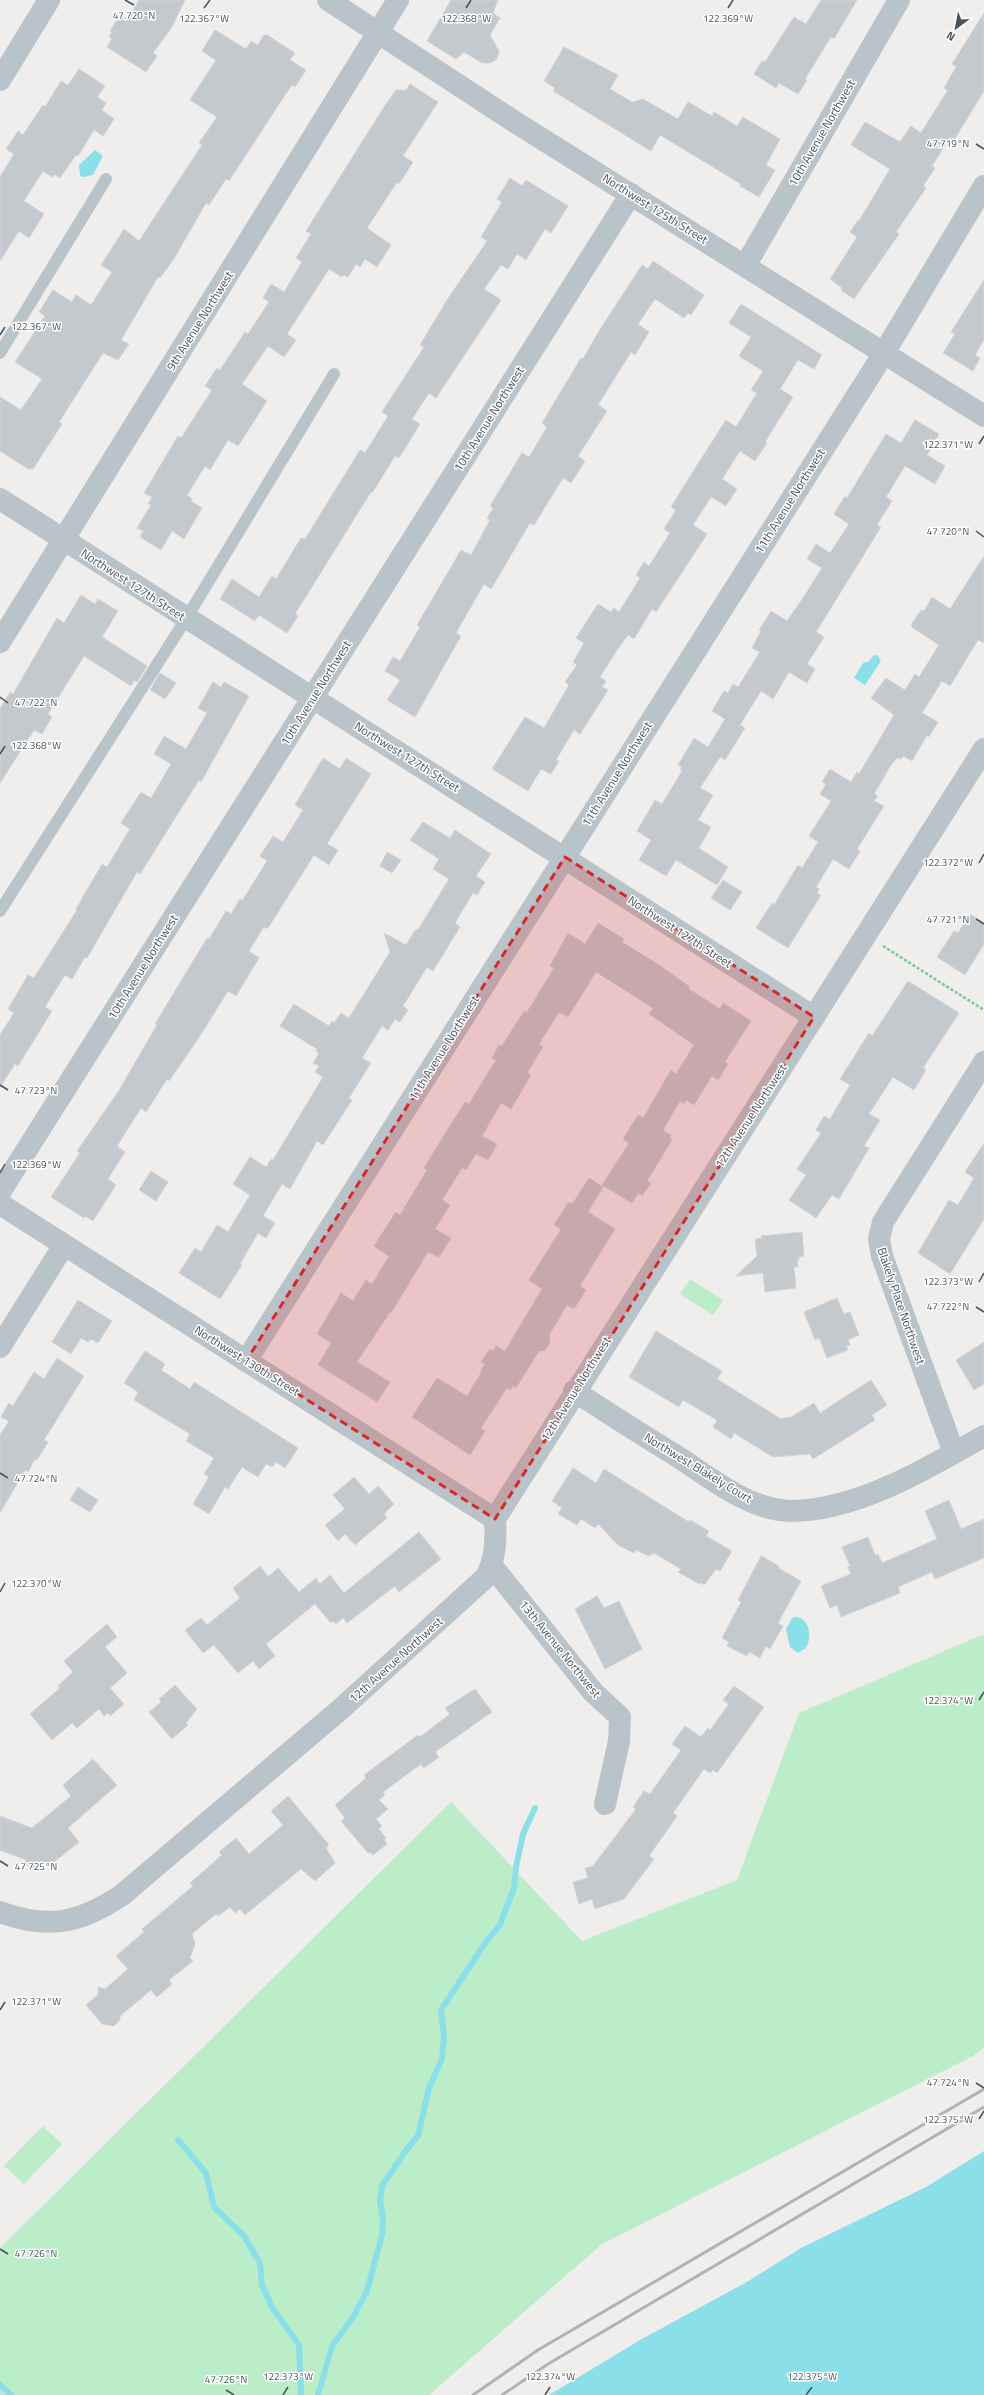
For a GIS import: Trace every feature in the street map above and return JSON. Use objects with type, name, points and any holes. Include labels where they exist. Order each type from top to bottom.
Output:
[{"type":"street","points":[[0,80],[49,0]]},
{"type":"street","name":"Northwest 125th Street","points":[[328,0],[514,122],[984,416]]},
{"type":"street","name":"9th Avenue Northwest","points":[[0,642],[65,540],[398,0]]},
{"type":"street","name":"10th Avenue Northwest","points":[[745,266],[899,0]]},
{"type":"street","name":"11th Avenue Northwest","points":[[246,1360],[884,353],[984,186]]},
{"type":"street","name":"10th Avenue Northwest","points":[[0,1192],[631,194]]},
{"type":"street","name":"Northwest 127th Street","points":[[0,499],[186,619],[313,698],[814,1017]]},
{"type":"street","name":"12th Avenue Northwest","points":[[0,1912],[39,1922],[67,1921],[82,1918],[100,1910],[122,1895],[342,1708],[486,1577],[492,1566],[496,1544],[495,1518],[574,1391],[984,749]]},
{"type":"street","name":"Blakely Place Northwest","points":[[954,1454],[882,1256],[879,1239],[883,1222],[984,1062]]},
{"type":"street","name":"Northwest 130th Street","points":[[0,1204],[495,1518]]},
{"type":"street","points":[[0,1347],[64,1245]]},
{"type":"street","name":"Northwest Blakely Court","points":[[574,1391],[733,1492],[762,1506],[791,1511],[839,1504],[894,1485],[954,1454],[984,1436]]},
{"type":"street","name":"13th Avenue Northwest","points":[[492,1566],[593,1692],[620,1716],[619,1741],[604,1804]]},
{"type":"lane","points":[[0,353],[106,180]]},
{"type":"lane","points":[[0,912],[186,619],[334,374]]},
{"type":"path","points":[[892,952],[984,1010]]},
{"type":"highlighted area","points":[[565,857],[814,1017],[495,1519],[246,1361]]},
{"type":"green space","points":[[690,1279],[723,1300],[713,1315],[680,1294]]},
{"type":"green space","points":[[984,1634],[984,2048],[973,2056],[602,2244],[429,2395],[0,2395],[0,2248],[451,1802],[582,1941],[737,1880],[799,1713]]},
{"type":"green space","points":[[43,2126],[62,2144],[24,2184],[4,2166]]},
{"type":"water","points":[[95,150],[103,156],[93,175],[83,177],[80,176],[79,165]]},
{"type":"water","points":[[874,655],[878,656],[881,661],[865,685],[854,678],[863,663],[868,662]]},
{"type":"water","points":[[797,1617],[805,1622],[809,1630],[808,1644],[806,1648],[798,1653],[790,1647],[786,1629],[792,1618]]},
{"type":"water","points":[[984,2151],[984,2395],[549,2395],[640,2340],[745,2283],[801,2248],[926,2187]]},
{"type":"building","points":[[139,0],[185,0],[172,27],[153,53],[157,56],[146,72],[107,47],[112,39],[109,36],[112,32],[110,31],[118,18],[120,20],[122,15],[128,19]]},
{"type":"building","points":[[451,0],[498,0],[493,13],[500,18],[490,35],[499,51],[497,59],[490,63],[482,63],[464,52],[456,59],[427,41]]},
{"type":"building","points":[[821,0],[857,0],[834,39],[831,37],[805,79],[807,80],[798,94],[779,83],[776,88],[754,74],[762,61],[765,62],[794,17],[806,24]]},
{"type":"building","points":[[984,13],[984,91],[954,140],[950,137],[932,166],[935,168],[923,186],[926,188],[896,232],[899,234],[854,299],[841,290],[842,288],[830,279],[857,237],[850,232],[858,220],[859,221],[890,169],[851,145],[865,122],[900,142],[911,126],[921,133],[948,90],[944,88],[956,67],[952,64]]},
{"type":"building","points":[[215,30],[246,49],[251,41],[258,45],[264,35],[267,35],[295,53],[290,60],[306,70],[295,87],[292,85],[285,95],[229,181],[226,179],[209,205],[206,203],[175,257],[160,278],[158,277],[121,340],[129,344],[118,360],[103,353],[59,422],[62,424],[33,469],[31,468],[30,470],[0,451],[0,397],[21,410],[42,379],[15,362],[45,316],[39,312],[53,290],[72,302],[76,295],[91,305],[112,272],[101,265],[124,229],[139,241],[202,145],[199,143],[217,117],[190,100],[216,60],[202,51]]},
{"type":"building","points":[[564,47],[618,75],[610,89],[632,102],[643,99],[678,119],[688,102],[712,116],[714,112],[737,126],[743,117],[780,139],[766,165],[775,170],[759,197],[740,186],[741,184],[660,135],[651,151],[553,91],[555,88],[544,81]]},
{"type":"building","points":[[79,69],[105,86],[97,97],[106,103],[102,110],[114,119],[103,136],[94,130],[78,156],[76,155],[60,178],[54,174],[52,177],[43,171],[24,201],[44,214],[29,238],[19,231],[0,261],[0,177],[14,154],[6,149],[18,131],[23,135],[43,105],[45,107],[61,81],[68,85]]},
{"type":"building","points":[[410,84],[438,102],[403,156],[413,162],[399,184],[397,182],[367,228],[391,245],[377,267],[365,259],[360,267],[356,264],[348,277],[343,275],[342,277],[329,269],[287,334],[296,340],[284,357],[268,346],[242,384],[267,401],[238,446],[228,440],[210,470],[205,466],[187,495],[192,499],[191,501],[202,508],[184,539],[172,531],[161,550],[140,537],[143,531],[137,528],[151,505],[148,504],[152,497],[144,493],[178,436],[181,438],[212,390],[205,386],[217,368],[220,370],[245,332],[248,334],[269,302],[263,298],[271,284],[284,292],[302,262],[296,258],[311,234],[306,231],[384,107],[396,90],[406,90]]},
{"type":"building","points":[[510,178],[522,186],[526,180],[568,206],[551,233],[545,229],[526,260],[517,254],[508,269],[501,265],[484,289],[501,300],[436,398],[429,393],[412,419],[420,424],[399,458],[395,456],[372,493],[371,492],[295,614],[298,616],[287,633],[259,615],[255,621],[220,599],[232,579],[259,597],[272,576],[276,579],[301,538],[305,539],[360,450],[365,453],[388,416],[382,412],[424,347],[420,345],[447,300],[487,241],[481,237],[502,202],[497,199]]},
{"type":"building","points":[[653,261],[704,295],[691,315],[688,313],[684,318],[655,299],[638,324],[649,332],[635,355],[631,352],[598,405],[607,411],[578,456],[585,461],[571,483],[563,478],[534,525],[530,523],[491,589],[484,584],[456,633],[461,636],[415,717],[387,700],[400,680],[385,671],[393,657],[400,661],[420,627],[417,625],[461,550],[471,555],[490,520],[487,518],[493,508],[490,506],[522,453],[529,457],[547,427],[542,423],[581,358],[583,359],[599,331],[642,265],[648,269]]},
{"type":"building","points":[[984,280],[984,340],[975,355],[980,358],[973,371],[943,353],[955,334],[951,332]]},
{"type":"building","points":[[741,304],[822,355],[814,369],[798,360],[780,389],[793,397],[765,442],[767,443],[755,461],[740,451],[722,479],[737,489],[726,506],[711,497],[693,525],[707,534],[656,612],[652,609],[634,639],[628,635],[617,650],[600,677],[606,681],[602,687],[608,690],[580,734],[574,730],[556,760],[559,761],[551,774],[541,769],[528,791],[492,769],[525,717],[544,728],[569,685],[565,682],[577,665],[573,662],[584,643],[576,638],[598,604],[611,612],[614,608],[619,612],[640,578],[636,575],[644,562],[649,566],[670,533],[664,529],[676,510],[671,507],[694,470],[726,420],[736,427],[757,393],[751,390],[763,371],[739,356],[751,337],[729,323]]},
{"type":"building","points":[[915,420],[939,434],[927,455],[945,466],[935,484],[905,466],[886,497],[892,501],[877,525],[881,527],[816,632],[824,637],[807,664],[815,669],[807,683],[789,672],[773,699],[761,691],[740,725],[745,728],[725,760],[720,757],[700,788],[713,795],[698,820],[711,827],[699,848],[728,867],[717,885],[676,860],[666,876],[639,860],[651,840],[637,831],[655,800],[662,804],[682,771],[680,770],[682,767],[678,765],[694,738],[708,747],[725,719],[712,711],[724,691],[728,693],[733,684],[738,687],[760,652],[752,648],[761,631],[759,630],[771,611],[787,621],[822,568],[807,559],[816,544],[830,553],[849,524],[834,514],[845,496],[847,498],[886,434],[901,443]]},
{"type":"building","points":[[984,556],[984,643],[978,640],[950,686],[942,681],[922,713],[938,722],[929,737],[927,735],[912,761],[903,756],[901,759],[897,758],[891,765],[874,794],[878,796],[874,801],[884,806],[857,849],[860,851],[849,869],[833,859],[816,887],[819,889],[817,893],[821,895],[788,948],[756,928],[772,903],[774,905],[798,865],[802,868],[818,842],[809,836],[831,801],[820,794],[826,784],[822,782],[830,769],[851,782],[857,772],[859,774],[894,715],[871,698],[886,678],[905,690],[915,674],[919,677],[939,645],[913,628],[911,625],[921,610],[924,611],[932,597],[950,609]]},
{"type":"building","points":[[81,595],[95,604],[98,599],[118,611],[102,637],[147,666],[137,682],[134,680],[131,686],[84,656],[48,714],[52,717],[42,734],[34,730],[0,783],[0,709],[10,692],[13,694],[57,618],[64,623]]},
{"type":"building","points":[[160,673],[176,683],[165,699],[150,690]]},
{"type":"building","points":[[213,682],[221,687],[224,682],[249,696],[201,782],[199,780],[140,874],[137,872],[87,958],[85,957],[72,979],[65,975],[45,1007],[52,1011],[18,1066],[15,1064],[0,1087],[0,1035],[14,1013],[8,1009],[28,975],[34,978],[77,910],[76,909],[102,864],[107,867],[130,829],[121,823],[141,792],[151,798],[171,764],[154,754],[164,736],[186,749],[207,713],[198,708]]},
{"type":"building","points":[[323,758],[340,769],[346,758],[371,774],[327,844],[338,850],[329,865],[314,855],[268,928],[263,928],[249,951],[259,958],[236,996],[228,991],[198,1039],[169,1081],[167,1079],[146,1112],[141,1108],[117,1146],[125,1152],[108,1179],[116,1185],[93,1221],[85,1216],[84,1218],[51,1197],[80,1153],[77,1151],[118,1092],[157,1025],[155,1024],[207,938],[209,939],[226,911],[231,914],[240,899],[242,901],[267,861],[260,856],[273,836],[283,842],[303,810],[295,805]]},
{"type":"building","points":[[423,822],[450,838],[455,830],[491,854],[476,876],[485,882],[477,895],[473,893],[455,923],[460,927],[433,971],[427,967],[403,1006],[408,1010],[400,1022],[395,1019],[388,1030],[382,1026],[362,1058],[371,1063],[349,1098],[352,1100],[323,1145],[317,1141],[290,1189],[282,1184],[263,1216],[275,1223],[266,1238],[258,1233],[240,1264],[242,1265],[220,1299],[179,1273],[195,1248],[201,1252],[217,1225],[228,1232],[250,1195],[233,1184],[250,1157],[266,1167],[271,1159],[273,1160],[323,1077],[315,1072],[319,1066],[313,1063],[319,1054],[316,1051],[317,1049],[280,1026],[294,1004],[329,1026],[332,1021],[334,1023],[341,1013],[349,1018],[390,952],[384,933],[406,945],[416,929],[418,930],[449,879],[433,869],[439,859],[410,840]]},
{"type":"building","points":[[387,852],[401,860],[392,873],[380,866]]},
{"type":"building","points":[[723,880],[742,892],[730,910],[711,898]]},
{"type":"building","points":[[970,914],[984,923],[984,944],[965,975],[937,957],[954,931],[958,933]]},
{"type":"building","points":[[598,923],[624,939],[622,942],[659,965],[690,987],[689,989],[720,1009],[723,1003],[751,1021],[725,1062],[728,1064],[718,1080],[712,1076],[694,1105],[686,1100],[684,1104],[680,1101],[663,1130],[671,1135],[670,1138],[672,1140],[647,1181],[651,1183],[642,1196],[638,1193],[632,1203],[602,1185],[629,1143],[623,1139],[638,1115],[643,1118],[671,1070],[676,1074],[694,1045],[649,1014],[653,1008],[596,972],[568,1017],[559,1012],[539,1044],[543,1047],[527,1073],[531,1075],[511,1109],[501,1103],[482,1136],[497,1144],[488,1160],[476,1154],[466,1170],[462,1168],[442,1200],[450,1205],[435,1229],[451,1238],[439,1257],[428,1252],[391,1313],[390,1312],[357,1362],[390,1382],[377,1402],[318,1365],[331,1343],[317,1334],[341,1293],[353,1301],[366,1280],[372,1284],[389,1256],[374,1246],[396,1212],[400,1215],[427,1170],[424,1168],[453,1121],[465,1102],[469,1104],[496,1060],[492,1058],[499,1045],[502,1046],[524,1011],[527,1012],[554,968],[550,966],[568,933],[585,944]]},
{"type":"building","points":[[908,981],[959,1013],[923,1068],[926,1070],[914,1090],[893,1077],[869,1114],[880,1120],[864,1146],[869,1148],[839,1199],[832,1195],[816,1218],[789,1200],[806,1175],[797,1169],[821,1133],[816,1130],[824,1116],[830,1119],[850,1085],[840,1079],[869,1033],[872,1036]]},
{"type":"building","points":[[984,1143],[984,1219],[950,1274],[918,1253],[949,1200],[958,1205],[974,1178],[965,1172]]},
{"type":"building","points":[[151,1171],[168,1182],[156,1201],[139,1190]]},
{"type":"building","points":[[589,1178],[603,1187],[588,1212],[615,1229],[580,1286],[586,1290],[574,1309],[567,1305],[549,1335],[550,1342],[545,1350],[539,1351],[516,1388],[513,1386],[510,1390],[507,1388],[481,1428],[485,1431],[470,1455],[412,1417],[437,1378],[467,1396],[482,1371],[481,1370],[485,1364],[481,1362],[490,1349],[493,1351],[496,1346],[505,1351],[542,1289],[529,1280],[561,1229],[554,1225],[568,1203],[573,1203]]},
{"type":"building","points":[[802,1232],[804,1256],[799,1257],[799,1260],[797,1260],[798,1267],[794,1267],[796,1288],[765,1292],[763,1273],[736,1276],[757,1256],[755,1239],[762,1238],[761,1236]]},
{"type":"building","points":[[837,1298],[844,1314],[850,1312],[859,1335],[848,1340],[850,1345],[846,1346],[848,1350],[827,1358],[819,1338],[815,1340],[804,1312]]},
{"type":"building","points":[[78,1300],[112,1321],[98,1343],[91,1339],[88,1342],[81,1338],[71,1354],[52,1342]]},
{"type":"building","points":[[656,1331],[722,1371],[717,1379],[781,1419],[791,1417],[814,1403],[820,1413],[871,1380],[887,1405],[872,1415],[875,1420],[813,1459],[810,1454],[773,1457],[734,1433],[731,1439],[713,1427],[717,1420],[683,1400],[679,1407],[629,1377]]},
{"type":"building","points":[[984,1342],[984,1384],[974,1390],[956,1360]]},
{"type":"building","points":[[145,1351],[165,1364],[161,1370],[190,1389],[194,1382],[298,1448],[285,1468],[276,1462],[272,1467],[266,1464],[258,1477],[242,1467],[228,1489],[225,1487],[209,1514],[193,1504],[209,1477],[204,1474],[214,1458],[186,1441],[190,1434],[134,1400],[138,1392],[124,1383]]},
{"type":"building","points":[[57,1358],[84,1376],[44,1440],[48,1442],[37,1460],[35,1459],[28,1472],[25,1470],[0,1513],[0,1435],[9,1421],[1,1417],[9,1403],[13,1406],[34,1372],[44,1379]]},
{"type":"building","points":[[573,1468],[596,1483],[604,1469],[689,1522],[690,1520],[709,1531],[706,1536],[732,1551],[720,1571],[716,1569],[704,1585],[700,1582],[699,1584],[678,1572],[681,1569],[654,1553],[649,1556],[636,1550],[634,1553],[618,1545],[598,1524],[595,1528],[581,1519],[577,1525],[558,1514],[562,1508],[552,1501]]},
{"type":"building","points":[[354,1477],[369,1494],[378,1486],[394,1504],[384,1514],[387,1518],[355,1545],[345,1534],[338,1541],[325,1525],[345,1509],[333,1495]]},
{"type":"building","points":[[78,1487],[98,1500],[90,1512],[70,1500]]},
{"type":"building","points":[[949,1500],[961,1529],[984,1519],[984,1558],[935,1579],[932,1572],[898,1587],[900,1593],[841,1617],[837,1605],[830,1608],[821,1586],[851,1574],[848,1567],[850,1566],[842,1547],[868,1537],[875,1555],[878,1554],[882,1563],[937,1539],[925,1511]]},
{"type":"building","points":[[419,1532],[441,1559],[399,1592],[395,1586],[347,1623],[343,1618],[336,1624],[333,1621],[331,1623],[315,1604],[266,1644],[275,1656],[259,1669],[253,1661],[238,1673],[214,1645],[203,1653],[185,1630],[201,1618],[207,1625],[240,1598],[233,1588],[260,1566],[268,1577],[278,1568],[299,1592],[316,1578],[320,1584],[330,1575],[344,1593]]},
{"type":"building","points":[[761,1556],[801,1581],[778,1623],[783,1626],[770,1649],[766,1646],[760,1658],[749,1652],[747,1656],[727,1646],[729,1642],[722,1638],[741,1602],[738,1600]]},
{"type":"building","points":[[597,1596],[604,1608],[619,1601],[642,1649],[605,1669],[575,1609]]},
{"type":"building","points":[[107,1624],[117,1637],[105,1647],[127,1673],[110,1688],[124,1704],[110,1716],[108,1713],[104,1716],[99,1709],[77,1728],[72,1723],[52,1740],[30,1714],[60,1688],[58,1686],[73,1672],[64,1661]]},
{"type":"building","points":[[175,1685],[197,1709],[186,1723],[188,1725],[172,1739],[149,1712],[161,1702],[159,1699]]},
{"type":"building","points":[[734,1686],[764,1707],[717,1773],[713,1770],[710,1773],[704,1769],[673,1813],[677,1816],[649,1856],[654,1859],[624,1899],[595,1909],[592,1899],[579,1904],[573,1882],[588,1878],[585,1868],[593,1866],[636,1809],[633,1807],[644,1791],[650,1794],[681,1750],[672,1744],[685,1726],[701,1737],[708,1728],[710,1730],[729,1704],[723,1700]]},
{"type":"building","points":[[475,1689],[492,1712],[435,1752],[439,1757],[424,1768],[421,1764],[383,1792],[385,1795],[379,1800],[388,1809],[376,1819],[382,1826],[379,1829],[386,1838],[384,1840],[387,1844],[373,1855],[370,1852],[368,1853],[341,1821],[345,1818],[335,1805],[366,1778],[364,1775],[418,1735],[420,1737],[450,1714],[445,1708]]},
{"type":"building","points":[[93,1759],[117,1785],[68,1828],[79,1842],[48,1867],[42,1865],[40,1870],[24,1864],[26,1860],[0,1850],[0,1816],[32,1828],[71,1796],[63,1785]]},
{"type":"building","points":[[288,1796],[329,1845],[326,1848],[335,1863],[315,1881],[301,1869],[245,1915],[240,1909],[235,1913],[230,1907],[218,1916],[216,1914],[192,1934],[195,1944],[190,1958],[193,1961],[169,1980],[172,1984],[157,1997],[151,1990],[120,2016],[120,2020],[114,2026],[102,2024],[86,2005],[98,1995],[98,1987],[105,1989],[128,1969],[116,1956],[144,1932],[142,1929],[193,1886],[190,1883],[222,1855],[219,1852],[236,1838],[249,1854],[283,1825],[271,1811]]},
{"type":"waterway","points":[[318,2395],[332,2346],[352,2319],[367,2291],[382,2235],[383,2219],[380,2201],[382,2186],[407,2149],[418,2136],[429,2088],[442,2059],[444,2037],[441,2010],[488,1939],[500,1925],[514,1888],[516,1867],[523,1834],[535,1808]]},
{"type":"waterway","points":[[178,2140],[206,2173],[214,2207],[244,2236],[260,2263],[262,2285],[272,2307],[299,2345],[301,2395]]},
{"type":"waterway","points":[[0,2385],[11,2395]]},
{"type":"railway","points":[[473,2395],[538,2350],[984,2089]]},
{"type":"railway","points":[[502,2395],[548,2364],[984,2107]]}]
